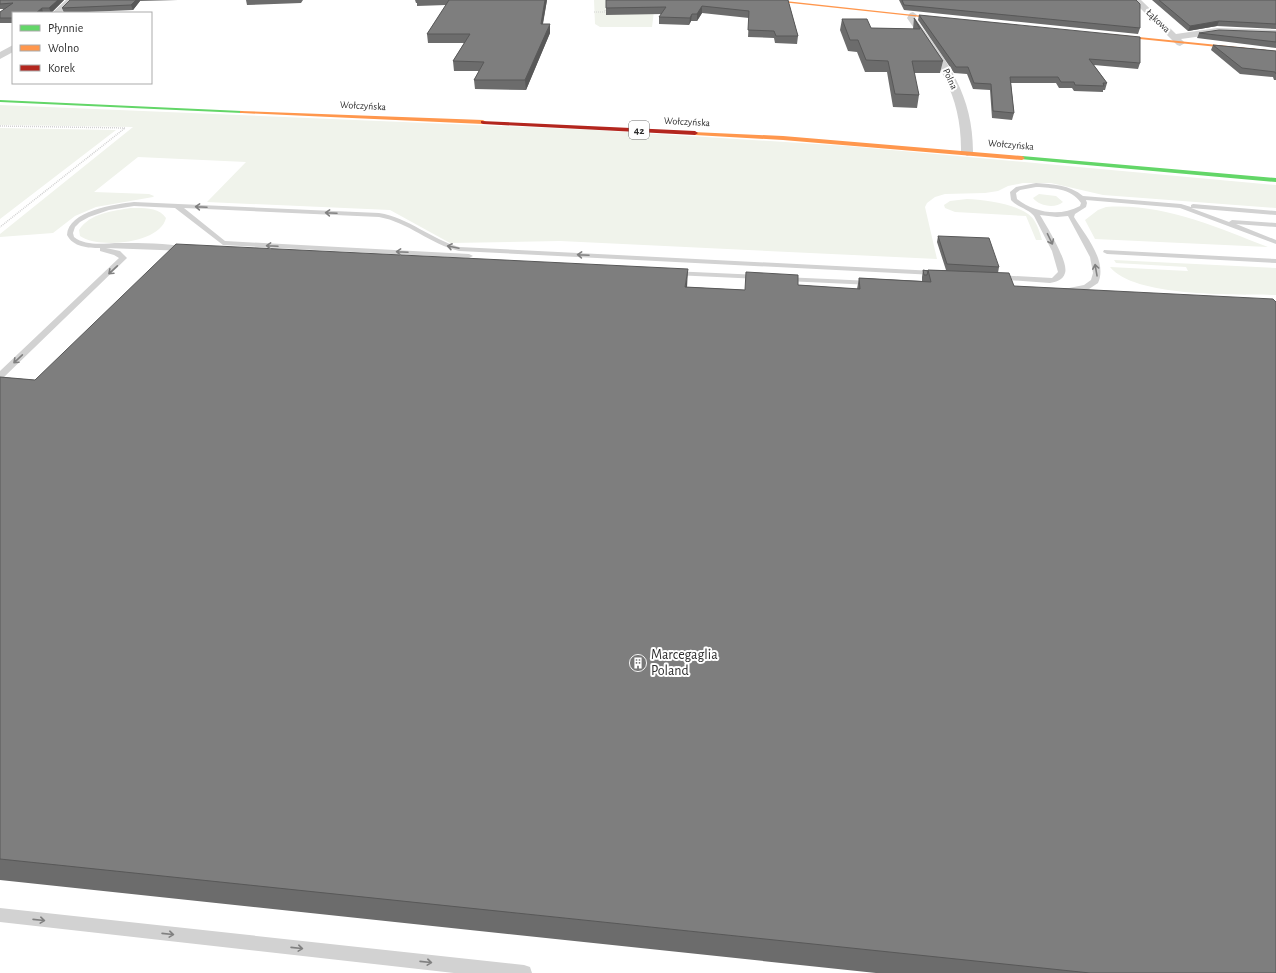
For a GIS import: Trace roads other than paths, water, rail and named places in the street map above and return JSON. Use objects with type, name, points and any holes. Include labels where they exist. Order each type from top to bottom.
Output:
[{"type":"main road","points":[[765,0],[960,20]]},
{"type":"main road","points":[[1102,34],[1178,40],[1276,52]]},
{"type":"main road","name":"Wołczyńska","points":[[0,101],[602,128],[783,138],[967,152],[1276,180]]},
{"type":"street","points":[[57,12],[71,0]]},
{"type":"street","name":"Łąkowa","points":[[1136,0],[1178,40]]},
{"type":"street","name":"Polna","points":[[912,15],[911,18],[946,70],[960,104],[967,127],[967,152]]},
{"type":"street","points":[[1178,40],[1217,31],[1276,33]]},
{"type":"street","points":[[0,56],[12,49]]},
{"type":"lane","points":[[1082,198],[1084,203],[1083,207],[1072,212],[1054,214],[1034,210],[1018,204],[1014,200],[1013,192],[1026,186],[1047,186],[1068,191],[1082,198],[1276,213]]},
{"type":"lane","points":[[0,376],[123,258],[117,253],[73,240],[70,235],[71,230],[78,221],[88,215],[126,205],[177,206],[392,216],[399,218],[441,244],[459,249],[941,277],[223,243],[177,206]]},
{"type":"lane","points":[[1181,206],[1274,241]]},
{"type":"lane","points":[[992,279],[1030,284],[1055,280],[1062,273],[1062,269],[1051,242],[1034,210]]},
{"type":"lane","points":[[1072,212],[1071,217],[1090,250],[1098,274],[1095,282],[1078,290]]},
{"type":"lane","points":[[1220,221],[1276,225]]},
{"type":"lane","points":[[89,245],[190,249]]},
{"type":"lane","points":[[221,250],[474,263]]},
{"type":"lane","points":[[1107,252],[1276,261]]},
{"type":"lane","points":[[663,272],[766,278]]},
{"type":"lane","points":[[781,278],[884,284]]},
{"type":"lane","points":[[1058,291],[1078,290],[1091,294]]},
{"type":"lane","points":[[0,915],[524,973]]},
{"type":"place","name":"Marcegaglia Poland","points":[[638,663]]}]
